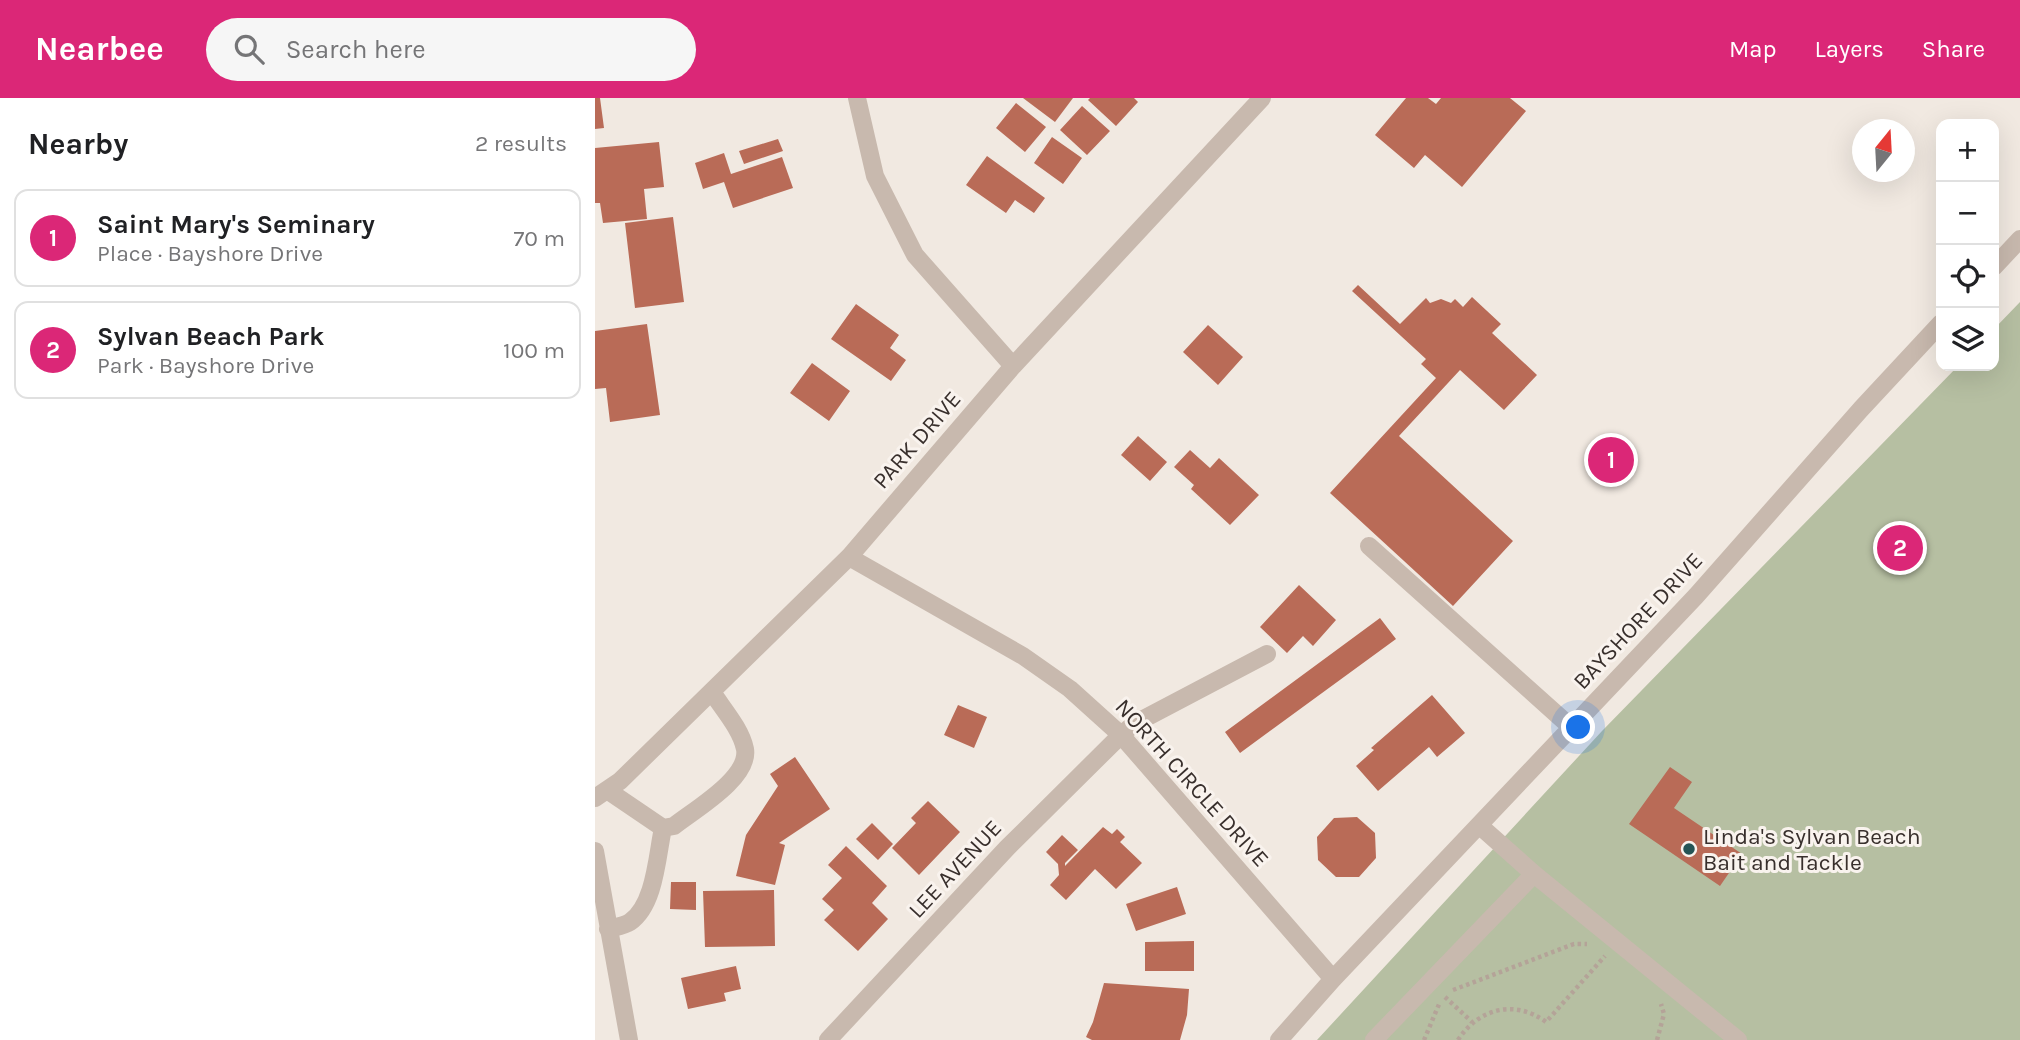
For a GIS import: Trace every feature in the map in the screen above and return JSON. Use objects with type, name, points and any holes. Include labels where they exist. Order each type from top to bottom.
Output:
[{"type":"street","points":[[857,98],[875,176],[915,255],[1013,366]]},
{"type":"street","name":"PARK DRIVE","points":[[601,794],[620,781],[849,557],[1013,366],[1262,98]]},
{"type":"street","points":[[1999,262],[2020,239]]},
{"type":"street","name":"BAYSHORE DRIVE","points":[[1279,1040],[1333,979],[1696,596],[1936,328]]},
{"type":"street","points":[[1369,546],[1572,728]]},
{"type":"street","name":"NORTH CIRCLE DRIVE","points":[[849,557],[1023,656],[1070,689],[1121,735],[1333,979]]},
{"type":"street","name":"LEE AVENUE","points":[[828,1040],[1007,848],[1121,735],[1135,724],[1267,654]]},
{"type":"street","points":[[601,794],[663,828],[674,826],[731,782],[744,763],[745,750],[739,734],[712,692]]},
{"type":"street","points":[[1480,826],[1611,948],[1738,1040]]},
{"type":"street","points":[[608,929],[628,923],[641,911],[649,898],[663,828]]},
{"type":"street","points":[[595,851],[629,1040]]},
{"type":"street","points":[[1374,1040],[1534,874]]},
{"type":"path","points":[[1424,1040],[1443,995],[1574,944],[1593,947]]},
{"type":"path","points":[[1599,951],[1611,948]]},
{"type":"path","points":[[1611,948],[1615,963]]},
{"type":"path","points":[[1458,1040],[1472,1022],[1504,1009],[1534,1013],[1546,1022],[1611,948]]},
{"type":"path","points":[[1654,994],[1662,1004],[1664,1014],[1657,1040]]},
{"type":"path","points":[[1443,995],[1472,1022]]},
{"type":"green space","points":[[2020,302],[2020,1040],[1317,1040],[1602,731],[1953,371],[1999,371],[1999,324]]},
{"type":"building","points":[[595,98],[600,98],[604,128],[595,129]]},
{"type":"building","points":[[1023,98],[1073,98],[1055,122]]},
{"type":"building","points":[[1134,98],[1138,102],[1116,126],[1088,100]]},
{"type":"building","points":[[1406,98],[1428,98],[1436,104],[1441,98],[1510,98],[1526,111],[1462,187],[1425,155],[1414,168],[1375,135]]},
{"type":"building","points":[[1016,103],[1046,127],[1025,152],[996,128]]},
{"type":"building","points":[[1082,106],[1110,131],[1087,155],[1060,130]]},
{"type":"building","points":[[1052,137],[1082,158],[1063,184],[1034,163]]},
{"type":"building","points":[[778,139],[783,151],[744,164],[739,151]]},
{"type":"building","points":[[659,142],[664,187],[644,189],[647,219],[603,223],[600,203],[595,203],[595,148]]},
{"type":"building","points":[[724,153],[731,174],[782,157],[793,188],[733,208],[724,182],[703,189],[695,163]]},
{"type":"building","points":[[987,156],[1045,198],[1034,213],[1015,200],[1006,213],[966,185]]},
{"type":"building","points":[[673,217],[684,302],[635,308],[625,223]]},
{"type":"building","points":[[1358,285],[1400,324],[1426,298],[1430,303],[1441,299],[1451,303],[1455,299],[1463,307],[1472,297],[1501,324],[1492,333],[1537,375],[1504,410],[1460,370],[1399,436],[1513,541],[1453,606],[1330,493],[1436,378],[1421,364],[1426,359],[1352,291]]},
{"type":"building","points":[[856,304],[899,335],[890,348],[906,360],[891,381],[831,339]]},
{"type":"building","points":[[647,324],[660,415],[610,422],[606,388],[595,389],[595,331]]},
{"type":"building","points":[[1208,325],[1243,357],[1218,385],[1183,352]]},
{"type":"building","points":[[812,363],[850,391],[829,421],[790,393]]},
{"type":"building","points":[[1138,436],[1167,462],[1150,481],[1121,455]]},
{"type":"building","points":[[1190,450],[1210,468],[1219,458],[1259,495],[1230,525],[1191,489],[1194,485],[1174,467]]},
{"type":"building","points":[[1299,585],[1336,620],[1313,646],[1303,636],[1287,653],[1260,627]]},
{"type":"building","points":[[1380,618],[1396,639],[1240,753],[1225,732]]},
{"type":"building","points":[[1432,695],[1465,733],[1437,757],[1429,747],[1378,791],[1356,766],[1374,750],[1371,748]]},
{"type":"building","points":[[958,705],[987,717],[974,748],[944,735]]},
{"type":"building","points":[[795,757],[830,809],[779,843],[785,845],[775,885],[736,876],[746,835],[778,786],[770,774]]},
{"type":"building","points":[[1670,767],[1692,782],[1674,808],[1742,854],[1720,886],[1629,824]]},
{"type":"building","points":[[928,801],[960,832],[919,875],[892,848],[916,823],[911,818]]},
{"type":"building","points":[[1357,817],[1375,833],[1376,858],[1359,877],[1336,877],[1318,860],[1317,837],[1334,818]]},
{"type":"building","points":[[872,823],[893,844],[878,860],[856,839]]},
{"type":"building","points":[[1103,827],[1112,834],[1117,829],[1125,837],[1120,842],[1142,863],[1116,889],[1095,869],[1066,900],[1050,885],[1059,875],[1058,864],[1046,852],[1062,835],[1078,850],[1065,866]]},
{"type":"building","points":[[846,846],[887,886],[872,903],[888,919],[858,951],[824,920],[834,910],[822,899],[842,878],[828,865]]},
{"type":"building","points":[[671,882],[696,882],[696,910],[670,909]]},
{"type":"building","points":[[1177,887],[1186,914],[1136,931],[1126,904]]},
{"type":"building","points":[[774,890],[775,946],[705,947],[703,891]]},
{"type":"building","points":[[1194,941],[1194,971],[1145,971],[1145,942]]},
{"type":"building","points":[[736,966],[741,989],[724,993],[726,1001],[688,1009],[681,978]]},
{"type":"building","points":[[1104,983],[1189,989],[1187,1015],[1180,1040],[1092,1040],[1086,1037]]},
{"type":"place","name":"Saint Mary's Seminary","points":[[1611,460]]},
{"type":"place","name":"Sylvan Beach Park","points":[[1900,548]]},
{"type":"place","name":"Linda's Sylvan Beach Bait and Tackle","points":[[1689,849]]}]
